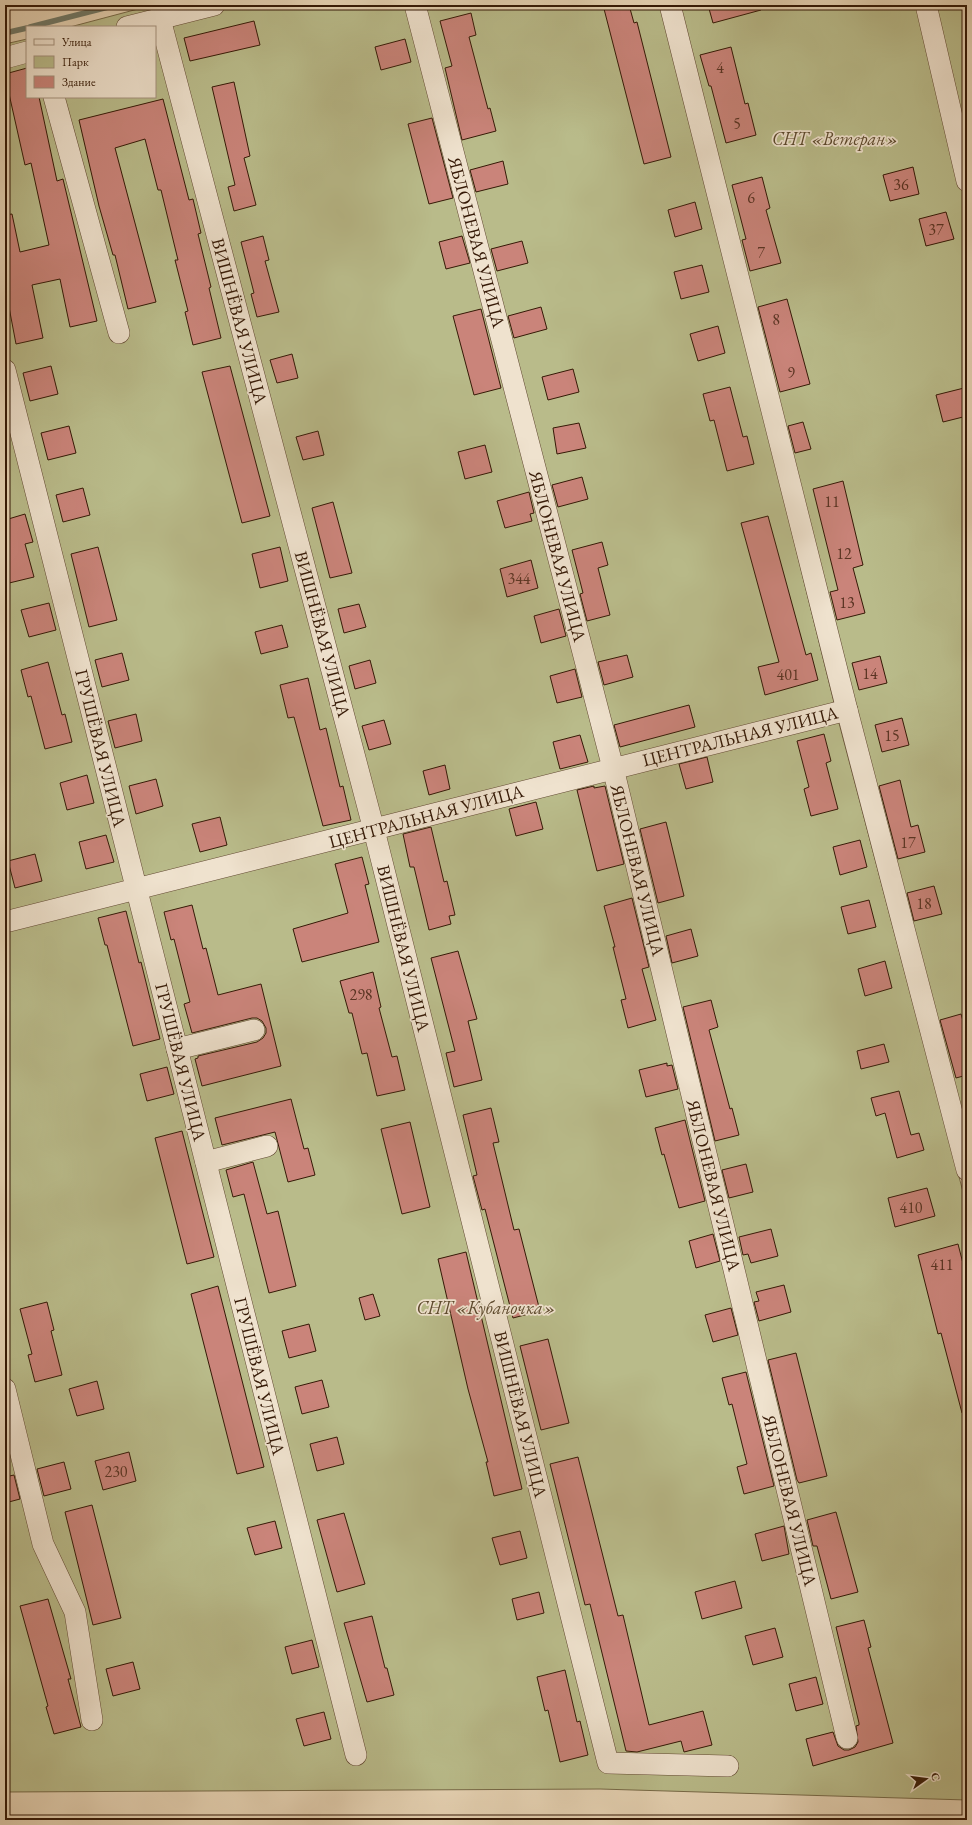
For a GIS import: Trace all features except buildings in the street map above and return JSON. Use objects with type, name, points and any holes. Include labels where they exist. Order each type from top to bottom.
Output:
[{"type":"street","points":[[131,26],[214,5]]},
{"type":"street","name":"ЯБЛОНЕВАЯ УЛИЦА","points":[[415,5],[614,768],[847,1738]]},
{"type":"street","points":[[670,5],[847,710],[967,1170]]},
{"type":"street","points":[[926,5],[967,181]]},
{"type":"street","name":"ВИШНЁВАЯ УЛИЦА","points":[[160,19],[374,830],[608,1763],[728,1766]]},
{"type":"street","points":[[5,58],[26,52]]},
{"type":"street","points":[[54,98],[118,333]]},
{"type":"street","name":"ГРУШЁВАЯ УЛИЦА","points":[[5,370],[356,1754]]},
{"type":"street","name":"ЦЕНТРАЛЬНАЯ УЛИЦА","points":[[5,922],[847,710]]},
{"type":"street","points":[[177,1049],[254,1030]]},
{"type":"street","points":[[206,1162],[267,1146]]},
{"type":"street","points":[[5,1389],[42,1544],[75,1612],[92,1720]]},
{"type":"green space","name":"СНТ «Кубаночка»","points":[[153,5],[662,5],[839,723],[967,1207],[967,1800],[600,1789],[5,1792],[5,44],[26,39],[26,98],[156,98],[156,26],[74,26]]},
{"type":"green space","name":"СНТ «Ветеран»","points":[[664,5],[967,5],[967,1192],[842,714]]},
{"type":"waterway","points":[[34,26],[116,5]]},
{"type":"waterway","points":[[5,33],[26,28]]}]
